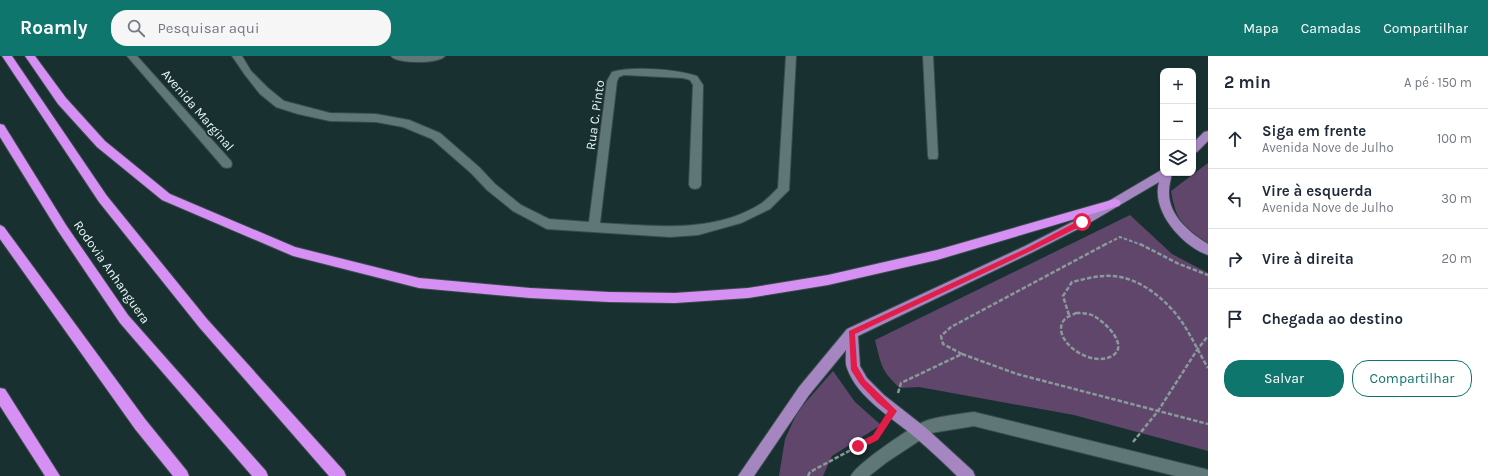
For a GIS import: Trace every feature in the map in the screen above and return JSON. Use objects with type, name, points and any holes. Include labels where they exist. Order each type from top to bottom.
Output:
[{"type":"highway","points":[[7,56],[103,199],[203,323],[339,476]]},
{"type":"highway","points":[[30,56],[62,101],[101,144],[166,197],[292,251],[419,283],[530,293],[609,297],[675,298],[748,292],[828,280],[937,255],[1115,203]]},
{"type":"highway","name":"Rodovia Anhanguera","points":[[0,128],[62,228],[124,319],[261,476]]},
{"type":"highway","points":[[0,230],[140,424],[182,476]]},
{"type":"highway","points":[[0,394],[53,476]]},
{"type":"main road","points":[[1196,146],[1208,135]]},
{"type":"main road","points":[[750,473],[804,391],[852,333],[1029,249],[1082,222],[1161,176]]},
{"type":"main road","points":[[1165,176],[1162,192],[1165,205],[1172,220],[1183,233],[1208,250]]},
{"type":"main road","points":[[852,333],[853,367],[862,382],[879,400],[921,433],[968,476]]},
{"type":"street","name":"Avenida Marginal","points":[[132,56],[227,164]]},
{"type":"street","points":[[237,56],[248,73],[264,91],[280,104],[298,110],[330,117],[376,118],[405,123],[436,136],[475,170],[490,187],[517,208],[547,224],[670,232],[698,230],[737,220],[766,206],[783,190],[791,56]]},
{"type":"street","points":[[396,56],[420,58],[440,56]]},
{"type":"street","points":[[928,56],[933,156]]},
{"type":"street","name":"Rua C. Pinto","points":[[594,228],[612,81],[615,74],[624,72],[683,75],[694,78],[698,85],[695,185]]},
{"type":"street","points":[[858,476],[882,457],[921,433],[928,427],[974,419],[1205,476]]},
{"type":"path","points":[[1208,275],[1179,264],[1133,240],[1120,237],[951,327],[941,336],[943,344],[962,354],[1017,374],[1208,424]]},
{"type":"path","points":[[1069,315],[1063,296],[1072,282],[1095,276],[1118,276],[1144,287],[1164,302],[1179,318],[1208,368]]},
{"type":"path","points":[[1076,313],[1089,314],[1102,320],[1109,326],[1115,334],[1118,342],[1118,349],[1114,355],[1108,359],[1100,361],[1080,355],[1072,349],[1065,341],[1061,325],[1064,319],[1069,315],[1076,313]]},
{"type":"path","points":[[1122,455],[1158,411],[1197,350],[1208,336]]},
{"type":"path","points":[[808,476],[810,472],[875,438],[893,411],[901,383],[962,354]]},
{"type":"shaded area","points":[[1208,163],[1208,244],[1192,233],[1182,222],[1175,210],[1171,191],[1191,176],[1196,176],[1196,172]]},
{"type":"shaded area","points":[[1130,215],[1172,254],[1208,273],[1208,451],[1074,415],[919,387],[900,388],[885,372],[875,340]]},
{"type":"shaded area","points":[[833,371],[855,402],[881,425],[832,456],[823,476],[779,476],[785,439],[798,411]]},
{"type":"route","points":[[858,446],[875,438],[893,411],[879,400],[862,382],[853,367],[852,333],[1029,249],[1082,222]]}]
